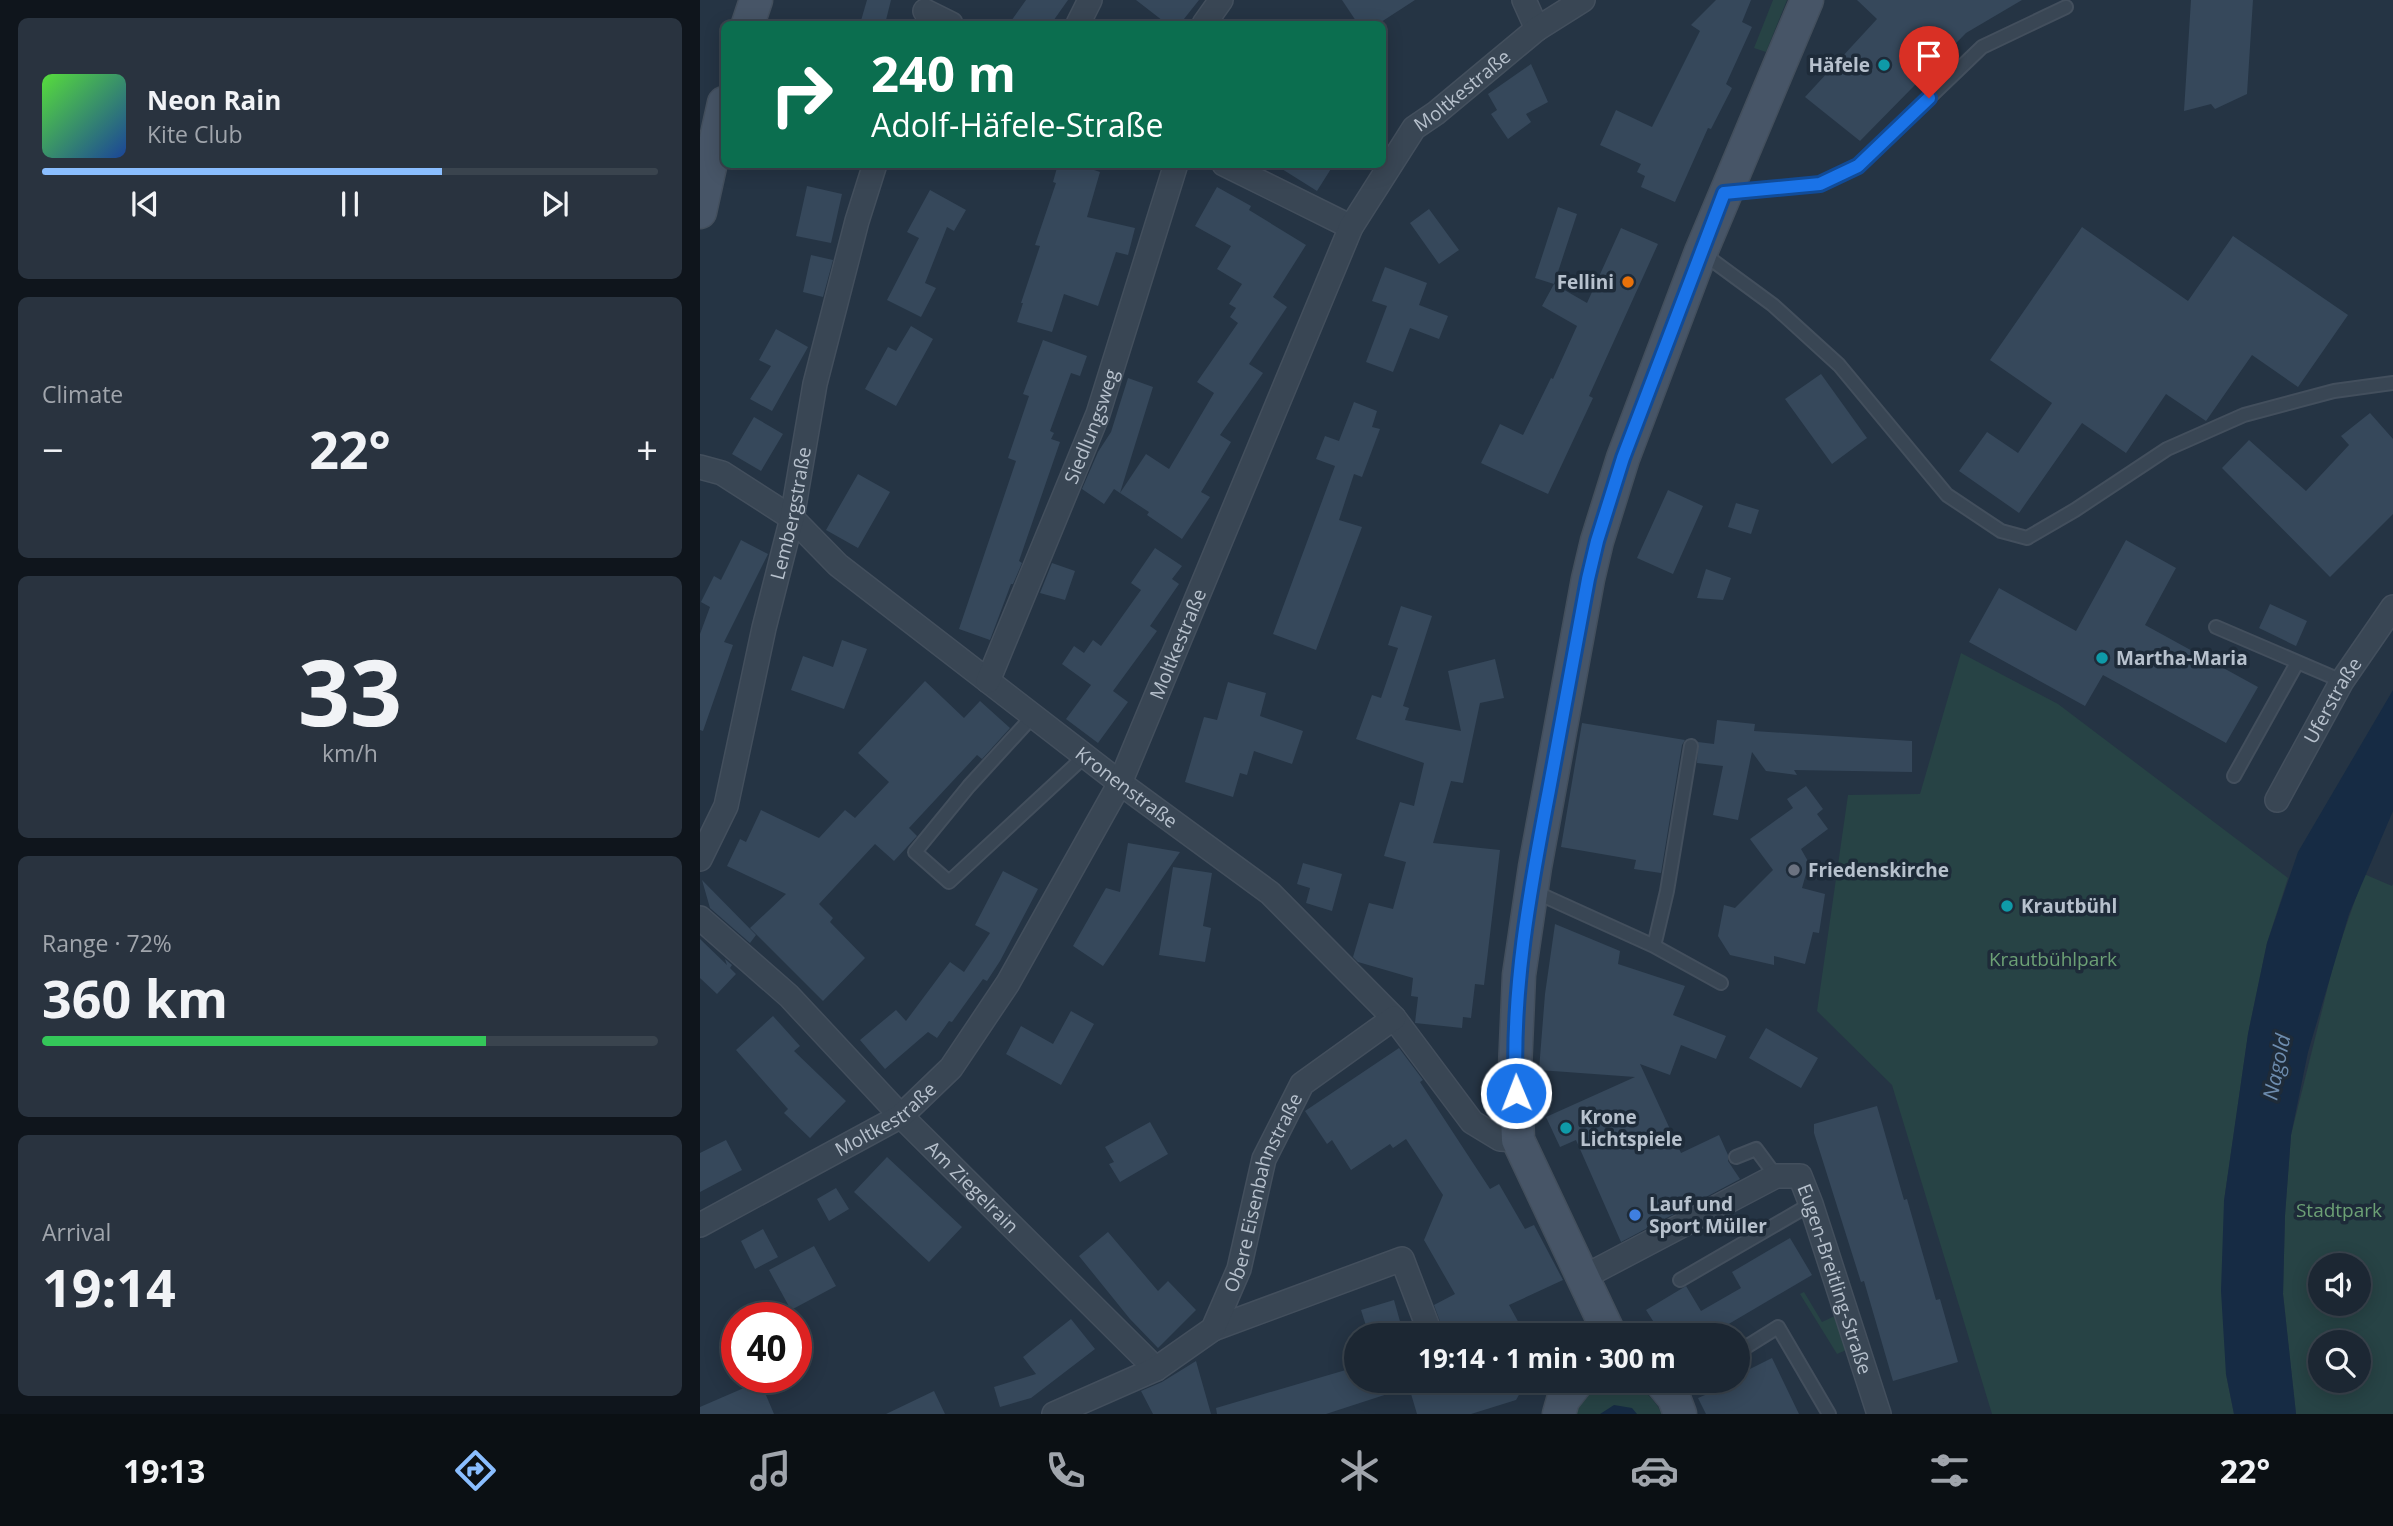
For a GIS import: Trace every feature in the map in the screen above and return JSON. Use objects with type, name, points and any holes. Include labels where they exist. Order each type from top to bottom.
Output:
[{"type":"street","points":[[749,21],[756,0]]},
{"type":"street","points":[[1080,21],[1090,0]]},
{"type":"street","points":[[1206,21],[1221,0]]},
{"type":"street","points":[[1524,0],[1537,29]]},
{"type":"street","name":"Moltkestraße","points":[[700,1226],[901,1116],[951,1068],[1008,983],[1120,783],[1351,227],[1414,128],[1436,113],[1537,29],[1583,0]]},
{"type":"street","points":[[1605,1323],[1518,1140],[1515,1069],[1519,975],[1531,891],[1597,541],[1623,458],[1701,252],[1807,0]]},
{"type":"street","points":[[925,12],[944,21]]},
{"type":"street","points":[[700,212],[721,117]]},
{"type":"street","name":"Lembergstraße","points":[[700,859],[726,806],[764,628],[792,518],[818,372],[857,221],[874,168]]},
{"type":"street","name":"Siedlungsweg","points":[[988,681],[1098,414],[1175,168]]},
{"type":"street","points":[[1232,168],[1351,227]]},
{"type":"street","name":"Kronenstraße","points":[[700,467],[722,473],[792,518],[838,565],[1120,783],[1270,893],[1394,1018],[1472,1122],[1500,1139],[1518,1140]]},
{"type":"street","name":"Uferstraße","points":[[2277,800],[2342,681],[2393,607]]},
{"type":"street","name":"Am Ziegelrain","points":[[700,918],[789,996],[901,1116],[1156,1369]]},
{"type":"street","name":"Obere Eisenbahnstraße","points":[[1213,1329],[1239,1269],[1264,1159],[1302,1084],[1394,1018]]},
{"type":"street","name":"Eugen-Breitling-Straße","points":[[1582,1279],[1776,1176],[1800,1176],[1879,1414]]},
{"type":"street","name":"Obere Eisenbahnstraße","points":[[1054,1414],[1156,1369],[1213,1329],[1402,1259],[1427,1323]]},
{"type":"street","points":[[1582,1279],[1585,1323]]},
{"type":"street","points":[[1559,1414],[1569,1393]]},
{"type":"lane","points":[[1724,193],[1820,184],[1858,166],[1982,47],[2066,7]]},
{"type":"lane","points":[[1701,252],[1773,305],[1839,366],[1947,495],[2001,531],[2027,538],[2075,510],[2167,449],[2244,415],[2334,391],[2393,383]]},
{"type":"lane","points":[[2216,627],[2342,681]]},
{"type":"lane","points":[[2234,776],[2297,663]]},
{"type":"lane","points":[[1033,716],[969,786],[915,852],[949,882],[1085,756]]},
{"type":"lane","points":[[1654,946],[1667,891],[1691,746]]},
{"type":"lane","points":[[1531,891],[1654,946],[1721,983]]},
{"type":"lane","points":[[1736,1157],[1756,1149],[1776,1176]]},
{"type":"lane","points":[[1680,1280],[1811,1204]]},
{"type":"lane","points":[[1750,1344],[1778,1327],[1829,1414]]},
{"type":"green space","points":[[1773,0],[1787,0],[1766,52],[1754,48]]},
{"type":"green space","name":"Krautbühlpark","points":[[1961,653],[2058,704],[2288,878],[2267,943],[2248,1034],[2224,1201],[2226,1374],[2234,1414],[1992,1414],[1892,1085],[1817,1011],[1848,795],[1920,794]]},
{"type":"green space","name":"Stadtpark","points":[[2364,874],[2392,886],[2393,884],[2393,1414],[2296,1414],[2283,1294],[2291,1135],[2335,958]]},
{"type":"green space","points":[[1804,1292],[1822,1322],[1841,1313],[1853,1347],[1837,1354],[1800,1294]]},
{"type":"green space","points":[[1646,1393],[1662,1414],[1576,1414],[1589,1394]]},
{"type":"water","name":"Nagold","points":[[2393,690],[2393,811],[2349,914],[2308,1052],[2291,1135],[2283,1294],[2296,1414],[2234,1414],[2226,1374],[2221,1291],[2224,1201],[2248,1034],[2267,943],[2298,852]]},
{"type":"water","points":[[1614,1405],[1632,1408],[1637,1414],[1600,1414]]},
{"type":"building","points":[[867,0],[891,0],[886,21],[861,21]]},
{"type":"building","points":[[1026,0],[1068,0],[1053,21],[1011,21]]},
{"type":"building","points":[[1136,0],[1199,0],[1182,21],[1163,21]]},
{"type":"building","points":[[1342,0],[1415,0],[1383,21],[1356,21]]},
{"type":"building","points":[[1716,0],[1751,0],[1742,22],[1752,27],[1726,84],[1732,88],[1711,129],[1708,128],[1675,202],[1641,187],[1645,176],[1637,172],[1641,164],[1600,145],[1616,110],[1652,127],[1700,31],[1691,25]]},
{"type":"building","name":"Häfele","points":[[1857,0],[2022,0],[1966,33],[1860,141],[1805,97],[1877,19]]},
{"type":"building","points":[[2191,0],[2253,0],[2247,94],[2215,109],[2211,104],[2184,111]]},
{"type":"building","points":[[1531,64],[1548,102],[1526,114],[1531,122],[1508,139],[1491,114],[1497,110],[1488,94]]},
{"type":"building","points":[[1057,168],[1094,168],[1100,172],[1087,217],[1135,228],[1128,255],[1116,252],[1098,306],[1064,294],[1052,332],[1017,322],[1040,246],[1035,245],[1056,183],[1053,182]]},
{"type":"building","points":[[1280,168],[1331,168],[1317,191]]},
{"type":"building","points":[[807,186],[842,194],[831,243],[796,236]]},
{"type":"building","points":[[1217,187],[1251,206],[1249,210],[1306,245],[1273,297],[1287,307],[1249,364],[1263,373],[1220,435],[1231,442],[1201,492],[1210,497],[1182,539],[1120,493],[1146,454],[1169,469],[1214,393],[1197,382],[1238,323],[1230,317],[1236,308],[1229,304],[1242,284],[1217,269],[1231,246],[1195,226]]},
{"type":"building","points":[[930,190],[966,210],[954,231],[947,227],[925,283],[936,288],[921,317],[887,300],[919,238],[907,232]]},
{"type":"building","points":[[1558,207],[1577,214],[1554,284],[1535,278]]},
{"type":"building","points":[[1429,209],[1459,250],[1439,264],[1410,223]]},
{"type":"building","points":[[2082,227],[2188,301],[2233,236],[2348,315],[2298,387],[2252,355],[2206,421],[2166,394],[2126,453],[2082,423],[2019,513],[1959,471],[1987,432],[2018,453],[2052,403],[1990,360]]},
{"type":"building","points":[[1621,228],[1658,244],[1589,396],[1593,398],[1548,494],[1481,463],[1500,424],[1523,435],[1577,326],[1542,306],[1554,284],[1587,303]]},
{"type":"building","points":[[811,255],[833,260],[823,297],[803,292]]},
{"type":"building","points":[[1385,267],[1427,283],[1419,305],[1448,316],[1439,339],[1410,328],[1393,372],[1366,362],[1387,306],[1372,301]]},
{"type":"building","points":[[911,326],[933,339],[896,406],[865,389],[888,347],[896,351]]},
{"type":"building","points":[[776,329],[808,347],[772,411],[750,399],[771,366],[759,360]]},
{"type":"building","points":[[1043,340],[1087,356],[1080,376],[1071,373],[1050,431],[1054,433],[1051,439],[1060,442],[1019,561],[1022,563],[990,640],[959,629],[1016,461],[1008,458],[1029,396],[1023,394]]},
{"type":"building","points":[[1821,374],[1867,438],[1832,464],[1785,399]]},
{"type":"building","points":[[1128,378],[1153,387],[1120,493],[1114,489],[1104,504],[1082,489],[1098,452],[1111,432]]},
{"type":"building","points":[[1354,402],[1377,411],[1372,427],[1380,429],[1362,477],[1354,474],[1339,520],[1362,527],[1316,650],[1273,634],[1335,466],[1316,459],[1325,436],[1339,441]]},
{"type":"building","points":[[2370,413],[2393,439],[2393,514],[2330,577],[2222,468],[2249,440],[2306,491],[2349,445],[2341,436]]},
{"type":"building","points":[[754,417],[783,434],[761,471],[732,454]]},
{"type":"building","points":[[858,474],[890,492],[858,548],[826,530]]},
{"type":"building","points":[[1668,490],[1703,506],[1673,574],[1637,558]]},
{"type":"building","points":[[1736,503],[1759,510],[1751,534],[1728,527]]},
{"type":"building","points":[[741,540],[768,554],[724,642],[733,645],[703,731],[700,730],[700,634],[710,607],[701,602],[714,576],[721,580]]},
{"type":"building","name":"Martha-Maria","points":[[2126,540],[2176,568],[2145,625],[2258,687],[2226,743],[2103,675],[2085,706],[1969,642],[1999,588],[2076,631]]},
{"type":"building","points":[[1155,548],[1182,566],[1172,579],[1179,584],[1150,626],[1157,631],[1113,691],[1128,702],[1098,743],[1066,719],[1091,685],[1062,664],[1074,646],[1084,653],[1093,640],[1101,646],[1141,590],[1131,583]]},
{"type":"building","points":[[1052,563],[1075,571],[1065,600],[1040,593]]},
{"type":"building","points":[[1706,569],[1731,578],[1723,600],[1697,598]]},
{"type":"building","points":[[2270,604],[2307,621],[2296,646],[2259,628]]},
{"type":"building","points":[[1401,606],[1432,616],[1403,706],[1409,708],[1405,720],[1461,731],[1448,671],[1495,659],[1504,698],[1480,703],[1463,783],[1451,781],[1433,843],[1500,850],[1484,985],[1475,984],[1471,1018],[1463,1017],[1462,1028],[1415,1023],[1418,997],[1411,996],[1413,978],[1358,962],[1353,957],[1369,903],[1393,909],[1406,862],[1384,856],[1400,802],[1414,806],[1424,763],[1356,739],[1372,695],[1381,698],[1398,648],[1388,645]]},
{"type":"building","points":[[842,640],[867,649],[844,709],[791,690],[803,656],[833,667]]},
{"type":"building","points":[[925,681],[964,718],[980,701],[1010,728],[982,759],[977,755],[909,828],[917,836],[894,861],[875,844],[819,904],[833,918],[830,922],[865,958],[823,1001],[750,928],[786,894],[727,866],[740,839],[746,842],[761,810],[819,838],[845,810],[855,818],[889,782],[858,753]]},
{"type":"building","points":[[1228,682],[1266,693],[1260,716],[1303,731],[1292,764],[1254,751],[1247,775],[1240,773],[1233,797],[1185,782],[1204,717],[1217,720]]},
{"type":"building","points":[[1717,720],[1755,724],[1754,731],[1912,741],[1912,772],[1794,770],[1797,775],[1766,771],[1752,752],[1738,820],[1713,815],[1723,766],[1697,763],[1698,742],[1714,744]]},
{"type":"building","points":[[1582,723],[1685,740],[1661,873],[1634,869],[1636,860],[1561,847]]},
{"type":"building","name":"Friedenskirche","points":[[1806,786],[1823,809],[1817,814],[1828,829],[1801,849],[1809,863],[1802,888],[1825,894],[1819,933],[1813,932],[1805,964],[1774,956],[1774,965],[1730,955],[1718,936],[1724,905],[1735,908],[1773,870],[1750,839],[1793,808],[1787,799]]},
{"type":"building","points":[[1128,843],[1180,852],[1103,966],[1073,946],[1106,888],[1120,892]]},
{"type":"building","points":[[1303,863],[1342,874],[1332,911],[1306,903],[1310,888],[1297,884]]},
{"type":"building","points":[[1173,867],[1212,873],[1203,926],[1211,928],[1205,962],[1159,955]]},
{"type":"building","points":[[1003,871],[1038,889],[1000,961],[987,981],[983,979],[937,1038],[928,1032],[885,1069],[860,1040],[896,1010],[906,1021],[950,962],[964,972],[990,933],[975,925]]},
{"type":"building","points":[[702,880],[756,935],[750,943],[710,908]]},
{"type":"building","points":[[1555,924],[1620,951],[1618,964],[1685,986],[1673,1015],[1726,1036],[1716,1059],[1681,1045],[1670,1075],[1640,1064],[1681,1153],[1719,1135],[1728,1161],[1740,1179],[1621,1242],[1576,1140],[1560,1147],[1546,1117],[1635,1077],[1539,1070],[1545,994]]},
{"type":"building","points":[[700,939],[727,965],[725,959],[732,965],[730,968],[736,974],[717,994],[700,978]]},
{"type":"building","points":[[1071,1011],[1094,1024],[1061,1085],[1006,1054],[1021,1026],[1053,1044]]},
{"type":"building","points":[[773,1016],[800,1046],[794,1051],[846,1101],[810,1138],[784,1113],[788,1109],[736,1050]]},
{"type":"building","points":[[1766,1028],[1818,1058],[1801,1088],[1749,1058]]},
{"type":"building","points":[[1399,1048],[1423,1080],[1420,1082],[1490,1189],[1499,1184],[1525,1229],[1534,1225],[1563,1280],[1509,1305],[1519,1323],[1441,1323],[1434,1305],[1455,1294],[1424,1240],[1443,1195],[1406,1139],[1393,1148],[1390,1144],[1351,1170],[1332,1140],[1327,1144],[1305,1111]]},
{"type":"building","points":[[1877,1106],[1904,1200],[1907,1199],[1936,1300],[1940,1299],[1958,1362],[1893,1381],[1864,1281],[1861,1282],[1814,1133],[1814,1124]]},
{"type":"building","points":[[1150,1122],[1168,1154],[1120,1182],[1109,1164],[1114,1162],[1105,1147]]},
{"type":"building","points":[[726,1140],[742,1170],[700,1192],[700,1153]]},
{"type":"building","points":[[887,1157],[962,1227],[929,1262],[854,1192]]},
{"type":"building","points":[[836,1188],[849,1209],[829,1221],[817,1199]]},
{"type":"building","points":[[763,1229],[778,1257],[755,1269],[741,1241]]},
{"type":"building","points":[[1108,1232],[1158,1291],[1168,1281],[1196,1310],[1158,1348],[1130,1319],[1079,1256]]},
{"type":"building","points":[[1790,1238],[1812,1275],[1730,1323],[1654,1323],[1646,1310],[1686,1286],[1701,1311],[1741,1288],[1732,1272]]},
{"type":"building","points":[[814,1246],[836,1286],[806,1302],[787,1302],[769,1270]]},
{"type":"building","points":[[1394,1300],[1400,1323],[1365,1323],[1361,1310]]},
{"type":"building","points":[[1071,1319],[1095,1349],[1031,1398],[1000,1407],[994,1387],[1036,1374],[1023,1357]]},
{"type":"building","points":[[1772,1358],[1799,1414],[1706,1414],[1698,1398],[1710,1393],[1750,1393],[1750,1369]]},
{"type":"building","points":[[1196,1361],[1211,1414],[1153,1414],[1141,1391],[1162,1382]]},
{"type":"building","points":[[1344,1371],[1344,1393],[1391,1393],[1326,1414],[1217,1414],[1216,1408]]},
{"type":"building","points":[[934,1391],[945,1414],[886,1414]]},
{"type":"building","points":[[732,1393],[765,1393],[774,1414],[700,1414],[700,1407]]},
{"type":"building","points":[[1411,1393],[1520,1393],[1516,1400],[1471,1414],[1417,1414]]},
{"type":"place","name":"Häfele","points":[[1884,65]]},
{"type":"place","name":"Fellini","points":[[1628,282]]},
{"type":"place","name":"Martha-Maria","points":[[2102,658]]},
{"type":"place","name":"Friedenskirche","points":[[1794,870]]},
{"type":"place","name":"Krautbühl","points":[[2007,906]]},
{"type":"place","name":"Krone Lichtspiele","points":[[1566,1128]]},
{"type":"place","name":"Lauf und Sport Müller","points":[[1635,1215]]},
{"type":"route","points":[[1516,1093],[1519,975],[1535,866],[1588,579],[1623,458],[1724,193],[1820,184],[1858,166],[1929,98]]}]
